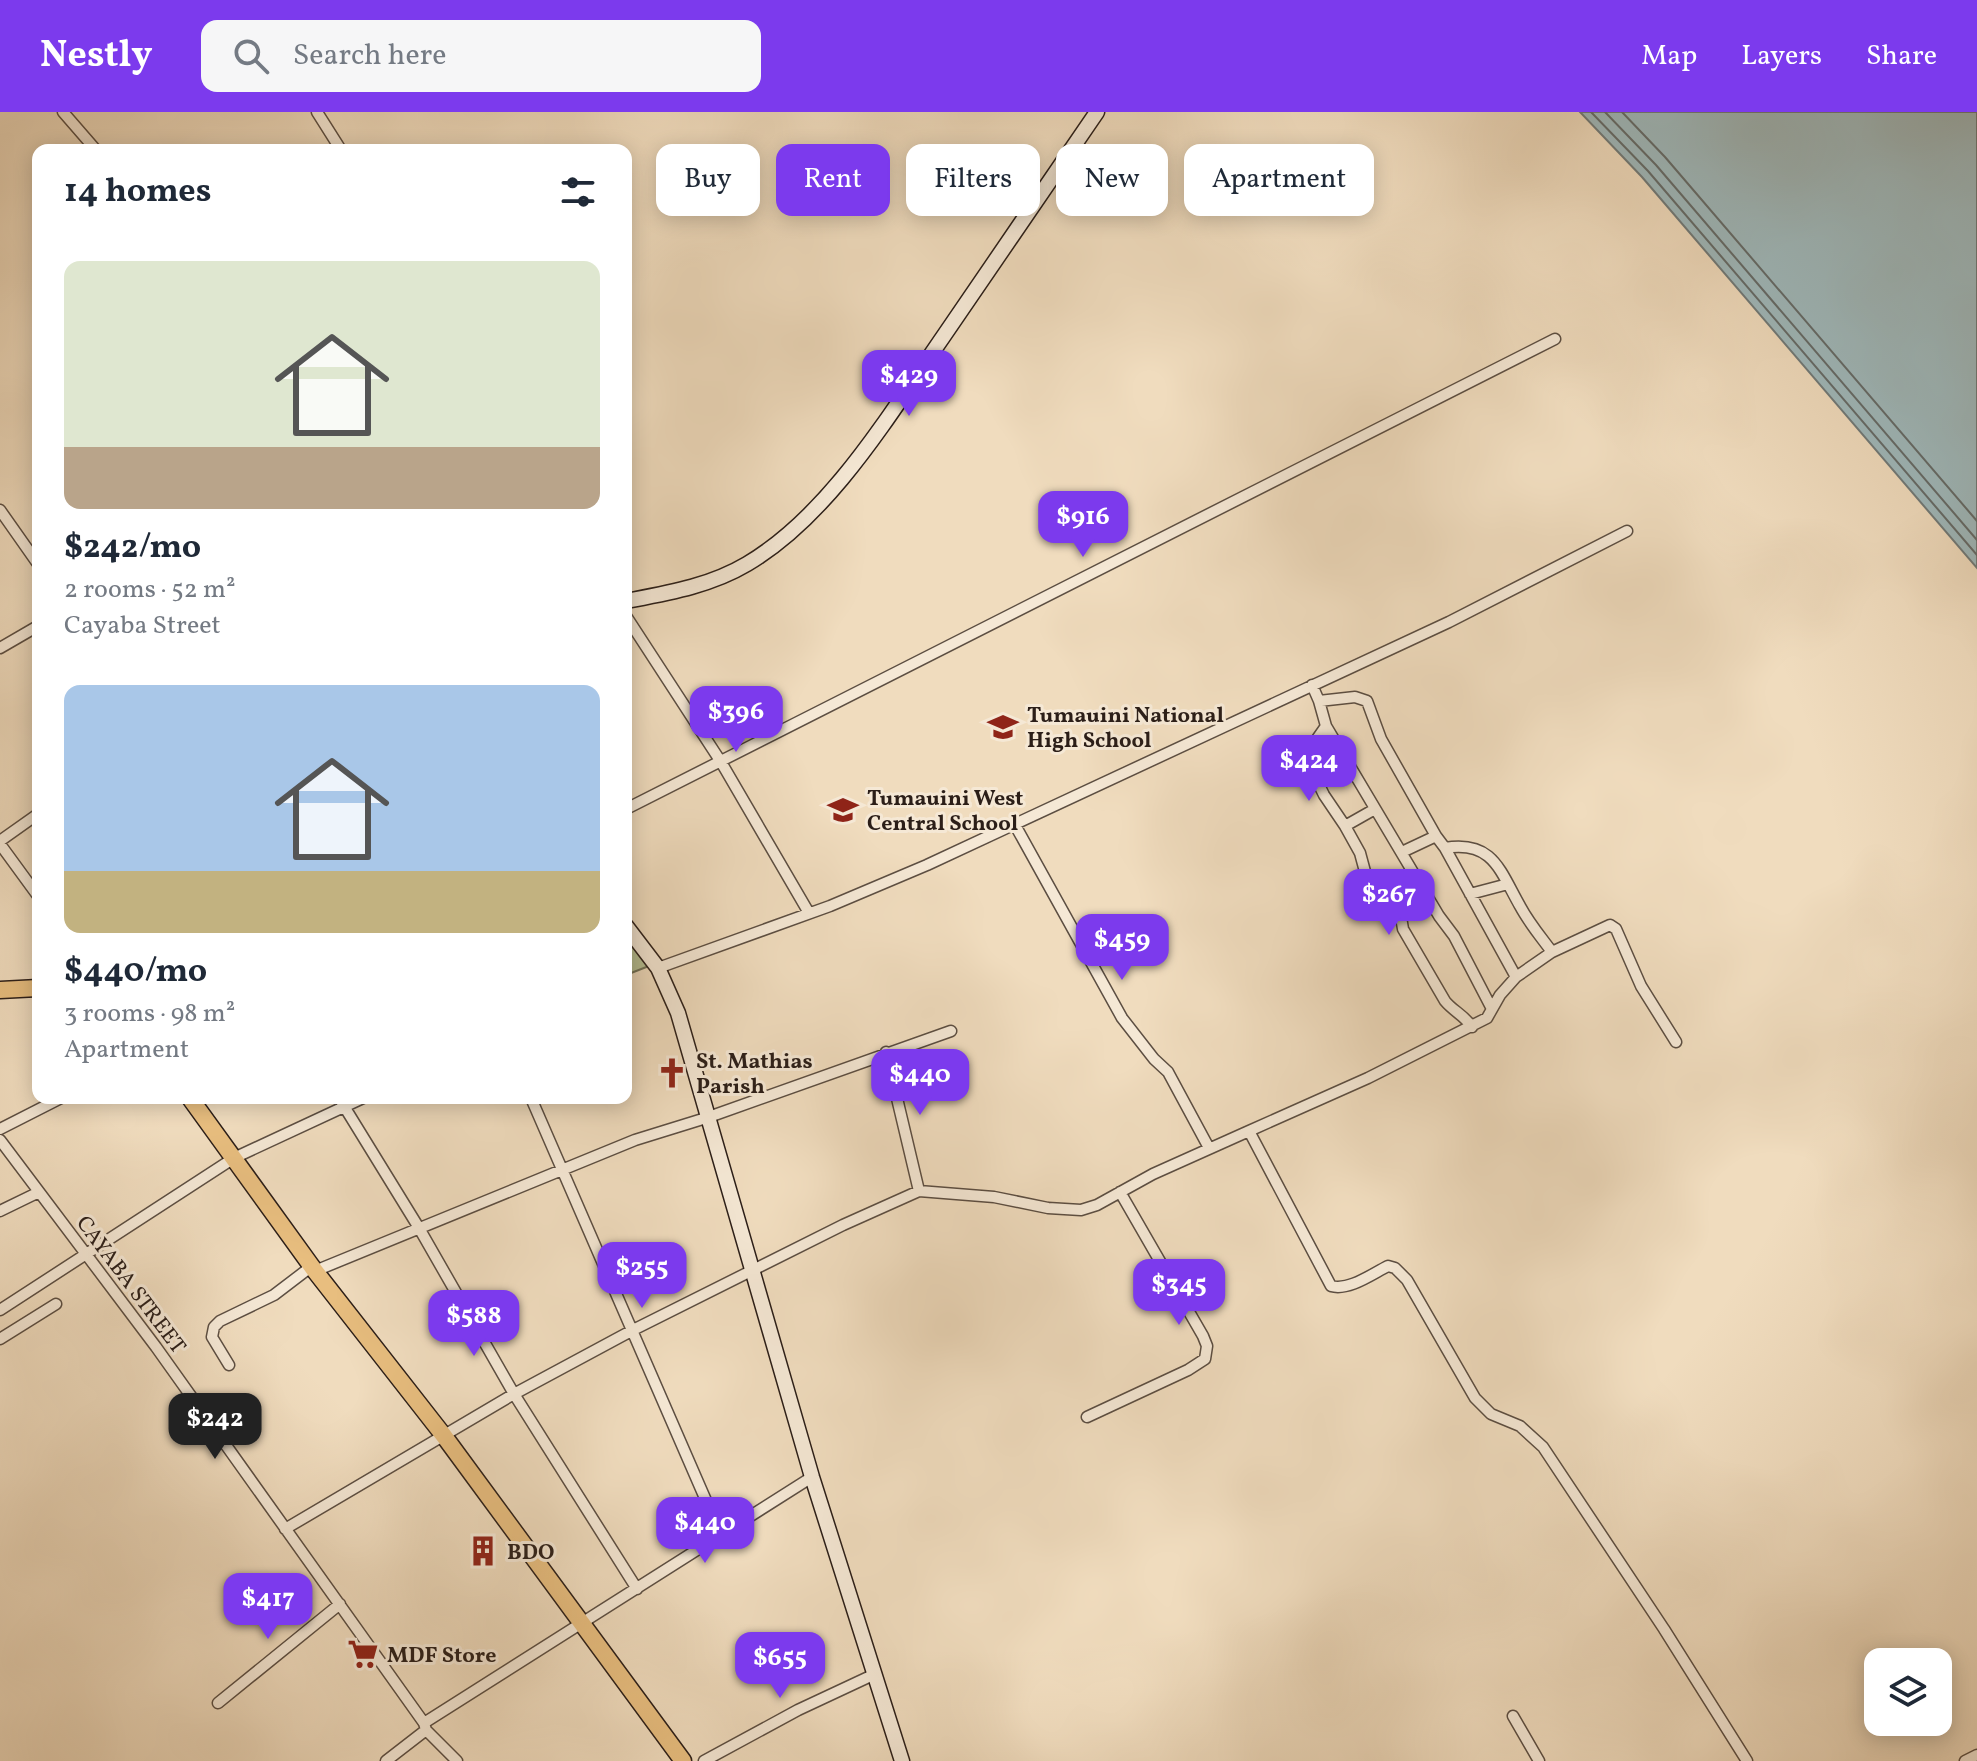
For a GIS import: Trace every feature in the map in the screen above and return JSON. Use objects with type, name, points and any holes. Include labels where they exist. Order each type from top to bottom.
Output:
[{"type":"main road","points":[[0,990],[32,988]]},
{"type":"main road","points":[[194,1104],[683,1761]]},
{"type":"street","points":[[63,112],[91,144]]},
{"type":"street","points":[[317,112],[337,144]]},
{"type":"street","points":[[632,600],[696,586],[721,577],[770,548],[816,508],[848,470],[916,376],[1097,112]]},
{"type":"street","points":[[632,806],[1555,339]]},
{"type":"street","points":[[0,510],[32,555]]},
{"type":"street","points":[[658,968],[875,887],[1015,825],[1449,622],[1627,531]]},
{"type":"street","points":[[632,625],[721,762],[809,913]]},
{"type":"street","points":[[0,648],[32,629]]},
{"type":"street","points":[[1312,685],[1326,726],[1454,936],[1492,1009]]},
{"type":"street","points":[[1319,701],[1355,697],[1367,701],[1381,739],[1516,977]]},
{"type":"street","points":[[1326,726],[1305,756],[1324,795],[1360,853],[1370,890],[1401,917],[1403,929],[1445,1001],[1459,1011],[1472,1027]]},
{"type":"street","points":[[1345,826],[1375,809]]},
{"type":"street","points":[[32,818],[0,842],[32,887]]},
{"type":"street","points":[[1015,825],[1122,1018],[1168,1072],[1209,1148]]},
{"type":"street","points":[[1402,852],[1436,836]]},
{"type":"street","points":[[1445,848],[1474,847],[1495,861],[1533,928],[1552,952]]},
{"type":"street","points":[[1470,894],[1508,884]]},
{"type":"street","points":[[285,1529],[514,1394],[633,1330],[919,1191],[994,1197],[1048,1208],[1081,1210],[1097,1205],[1209,1148],[1342,1090],[1472,1027],[1487,1018],[1500,995],[1516,977],[1552,952],[1610,925],[1616,929],[1641,986],[1676,1042]]},
{"type":"street","points":[[632,934],[658,968],[678,1013],[812,1477],[902,1761]]},
{"type":"street","points":[[229,1365],[212,1337],[214,1327],[220,1321],[274,1295],[314,1268],[635,1140],[951,1031]]},
{"type":"street","points":[[886,1052],[919,1191]]},
{"type":"street","points":[[0,1129],[49,1104]]},
{"type":"street","points":[[0,1310],[234,1158],[338,1104]]},
{"type":"street","points":[[343,1104],[514,1394],[637,1589]]},
{"type":"street","points":[[534,1104],[721,1535]]},
{"type":"street","points":[[1249,1131],[1331,1286],[1338,1288],[1388,1266],[1395,1268],[1407,1280],[1475,1398],[1491,1414],[1520,1426],[1543,1447],[1747,1761]]},
{"type":"street","name":"CAYABA STREET","points":[[0,1140],[156,1347],[425,1726],[457,1761]]},
{"type":"street","points":[[1087,1417],[1205,1359],[1203,1336],[1120,1192]]},
{"type":"street","points":[[0,1211],[37,1193]]},
{"type":"street","points":[[0,1339],[56,1304]]},
{"type":"street","points":[[386,1761],[425,1726],[812,1477]]},
{"type":"street","points":[[218,1703],[340,1604]]},
{"type":"street","points":[[704,1761],[798,1710],[875,1674]]},
{"type":"street","points":[[1513,1716],[1539,1761]]},
{"type":"street","points":[[1965,1761],[1977,1755]]},
{"type":"green space","points":[[632,942],[649,966],[632,973]]},
{"type":"water","points":[[1580,112],[1977,112],[1977,568],[1642,177]]},
{"type":"place","name":"Tumauini National High School","points":[[1003,727]]},
{"type":"place","name":"Tumauini West Central School","points":[[843,810]]},
{"type":"place","name":"St. Mathias Parish","points":[[672,1073]]},
{"type":"place","name":"BDO","points":[[483,1551]]},
{"type":"place","name":"MDF Store","points":[[363,1654]]}]
